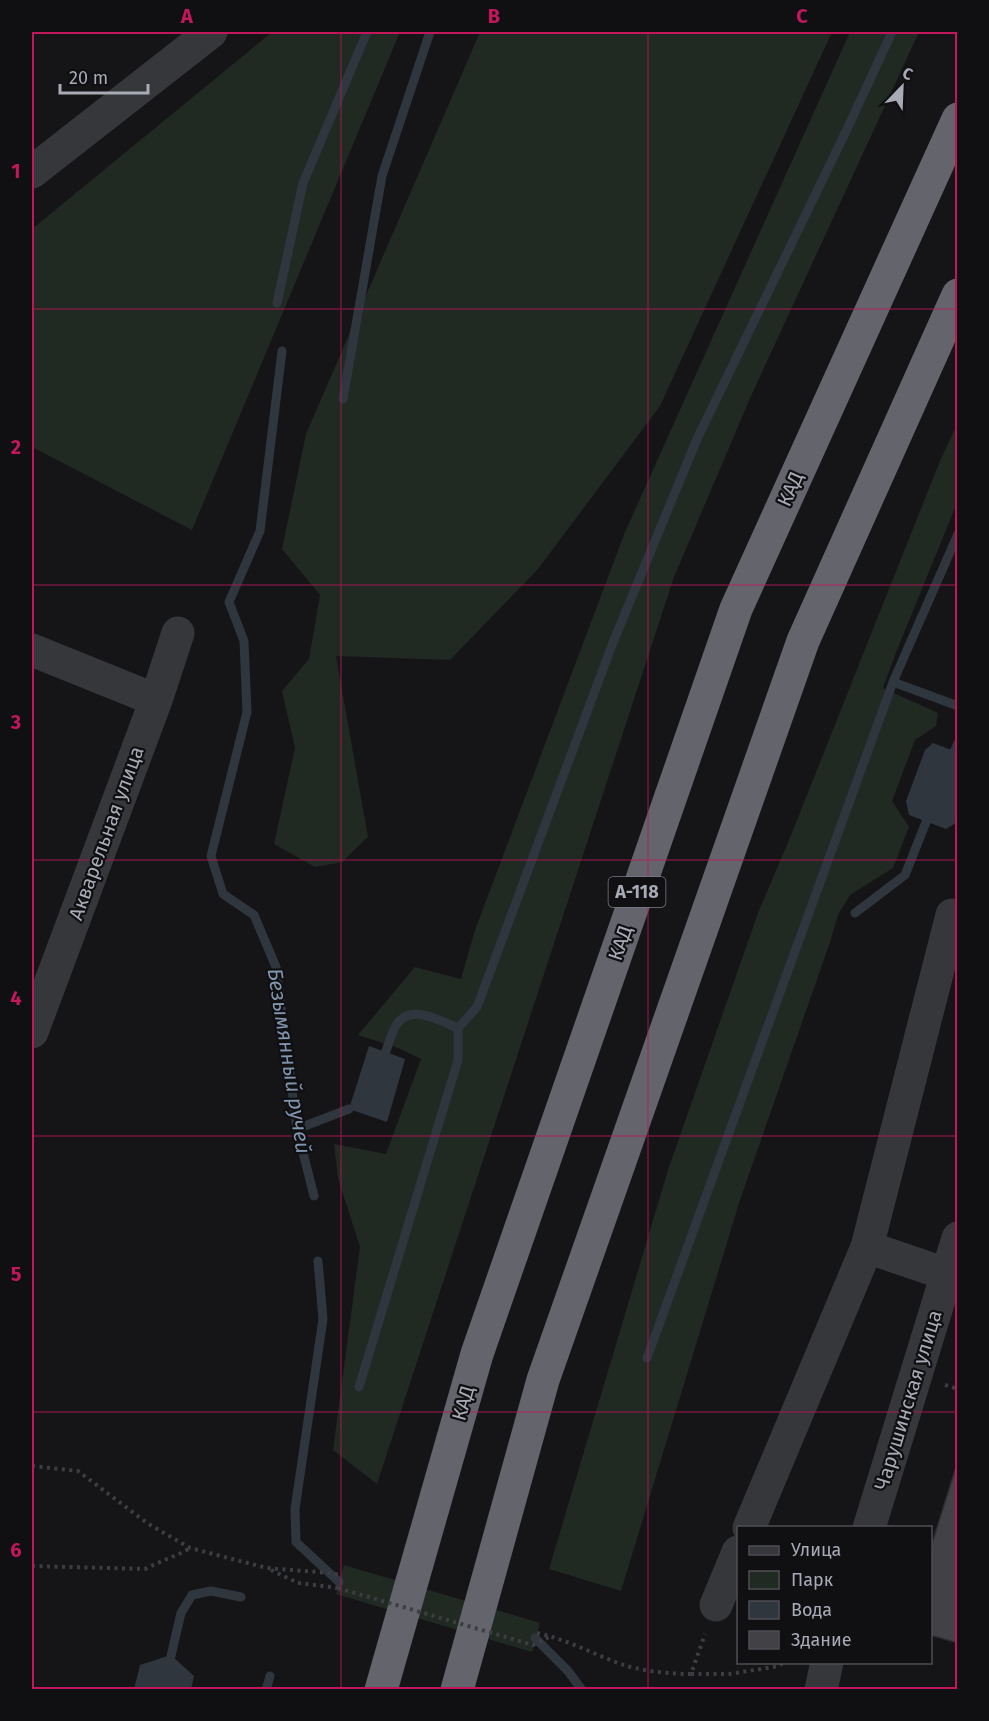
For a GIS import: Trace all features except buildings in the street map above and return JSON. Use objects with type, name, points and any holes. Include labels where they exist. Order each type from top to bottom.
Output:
[{"type":"highway","name":"КАД","points":[[381,1689],[477,1354],[736,609],[957,119]]},
{"type":"highway","points":[[457,1689],[543,1380],[803,640],[957,295]]},
{"type":"street","points":[[32,172],[211,32]]},
{"type":"street","name":"Акварельная улица","points":[[32,1032],[156,700],[178,633]]},
{"type":"street","points":[[32,650],[156,700]]},
{"type":"street","points":[[749,1526],[867,1247],[952,915]]},
{"type":"street","name":"Чарушинская улица","points":[[869,1526],[957,1238]]},
{"type":"street","points":[[867,1247],[946,1274]]},
{"type":"street","points":[[716,1605],[737,1554]]},
{"type":"street","points":[[820,1689],[826,1664]]},
{"type":"path","points":[[32,1466],[78,1472],[147,1522],[190,1548],[267,1568],[341,1575]]},
{"type":"path","points":[[32,1566],[145,1569],[161,1560],[174,1558],[190,1548]]},
{"type":"path","points":[[267,1568],[298,1583],[338,1588],[533,1645],[551,1636]]},
{"type":"path","points":[[691,1674],[716,1605]]},
{"type":"path","points":[[537,1633],[551,1636],[623,1665],[673,1674],[730,1674],[782,1664]]},
{"type":"green space","points":[[272,32],[400,32],[192,530],[32,447],[32,229]]},
{"type":"green space","points":[[480,32],[832,32],[660,406],[538,569],[450,660],[336,656],[368,837],[342,862],[315,867],[274,844],[295,748],[282,691],[309,659],[320,595],[282,549],[306,434]]},
{"type":"green space","points":[[850,32],[919,32],[751,396],[674,577],[377,1484],[333,1450],[360,1247],[338,1178],[334,1144],[386,1154],[421,1059],[398,1048],[358,1035],[415,967],[461,979],[475,930],[625,532]]},
{"type":"green space","points":[[957,424],[957,503],[883,688],[938,713],[936,726],[915,740],[892,801],[909,827],[893,868],[850,895],[838,915],[740,1200],[621,1591],[549,1569],[668,1170],[758,913]]},
{"type":"green space","points":[[344,1565],[540,1623],[532,1652],[336,1594]]},
{"type":"water","points":[[933,743],[957,752],[957,818],[956,823],[946,829],[909,815],[906,801],[925,750]]},
{"type":"water","points":[[369,1046],[405,1059],[387,1122],[349,1109]]},
{"type":"water","points":[[171,1655],[194,1676],[191,1689],[134,1689],[140,1665]]},
{"type":"waterway","points":[[277,303],[303,183],[367,32]]},
{"type":"waterway","points":[[343,399],[382,176],[430,32]]},
{"type":"waterway","points":[[359,1387],[458,1060],[458,1028],[477,1007],[612,645],[697,439],[892,32]]},
{"type":"waterway","name":"Безымянный ручей","points":[[282,351],[260,531],[229,602],[244,641],[247,712],[211,856],[223,894],[254,915],[276,967],[297,1129],[314,1196]]},
{"type":"waterway","points":[[647,1358],[893,682],[958,534]]},
{"type":"waterway","points":[[893,682],[958,706]]},
{"type":"waterway","points":[[950,761],[958,743]]},
{"type":"waterway","points":[[855,913],[905,875],[930,812]]},
{"type":"waterway","points":[[386,1051],[397,1024],[410,1015],[426,1015],[458,1028]]},
{"type":"waterway","points":[[297,1129],[349,1109]]},
{"type":"waterway","name":"Безымянный ручей","points":[[318,1261],[323,1319],[295,1509],[296,1542],[339,1582]]},
{"type":"waterway","points":[[163,1690],[181,1613],[192,1595],[211,1591],[241,1597]]},
{"type":"waterway","name":"Безымянный ручей","points":[[535,1638],[568,1671],[582,1690]]},
{"type":"waterway","points":[[266,1690],[270,1676]]}]
